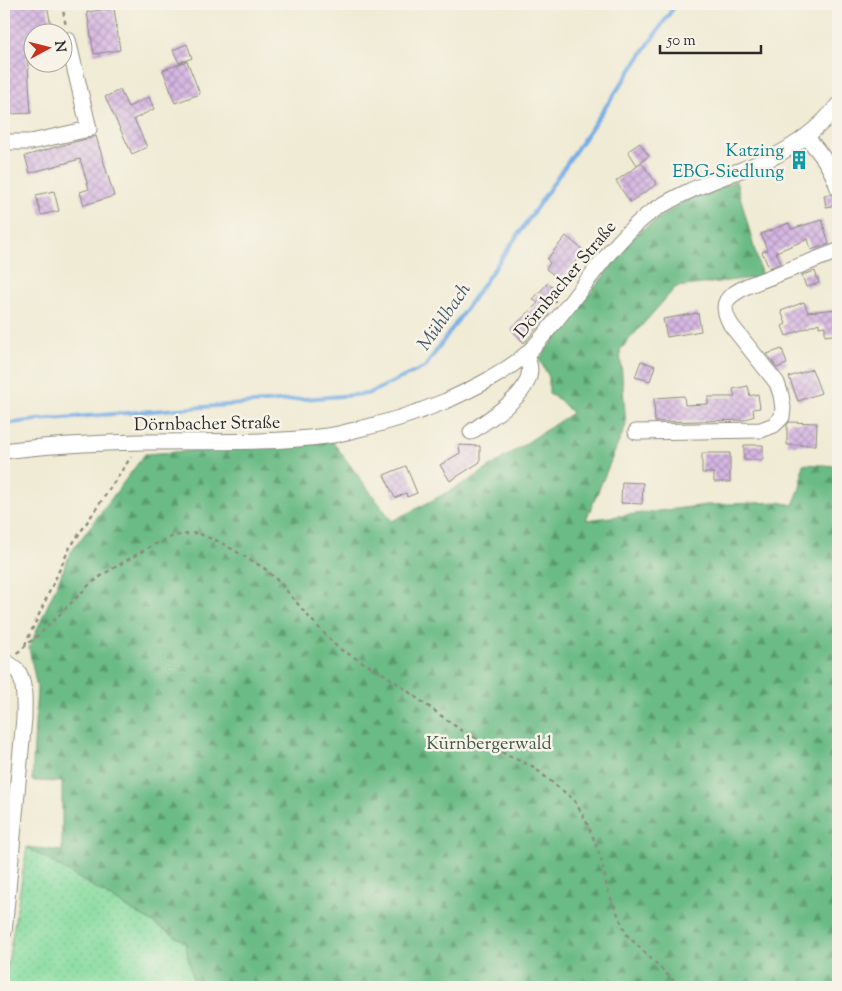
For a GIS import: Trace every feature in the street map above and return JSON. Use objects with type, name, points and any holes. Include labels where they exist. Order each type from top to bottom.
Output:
[{"type":"street","points":[[4,142],[31,142],[89,129],[72,57]]},
{"type":"street","name":"Dörnbacher Straße","points":[[4,451],[74,444],[284,441],[330,436],[403,417],[436,405],[471,390],[496,376],[525,355],[544,336],[605,257],[646,216],[672,199],[695,188],[765,161],[789,148],[821,123],[838,105]]},
{"type":"street","points":[[806,136],[827,162],[834,174],[838,188]]},
{"type":"street","points":[[636,432],[761,430],[774,424],[782,417],[783,408],[777,383],[731,325],[725,315],[724,307],[727,299],[733,293],[747,286],[838,251]]},
{"type":"street","points":[[471,432],[514,400],[526,386],[530,368],[529,361],[525,355]]},
{"type":"street","points":[[4,924],[8,839],[24,718],[22,680],[17,670],[6,662]]},
{"type":"path","points":[[62,4],[65,22]]},
{"type":"path","points":[[24,647],[69,549],[141,442]]},
{"type":"path","points":[[6,662],[42,631],[90,584],[106,572],[151,546],[172,536],[197,533],[220,542],[264,568],[280,583],[338,648],[387,676],[462,731],[532,766],[574,800],[585,818],[593,837],[608,892],[627,935],[680,987]]},
{"type":"green space","name":"Kürnbergerwald","points":[[736,181],[762,277],[676,287],[620,350],[626,425],[586,520],[707,505],[779,502],[793,505],[800,488],[803,464],[838,466],[838,987],[202,987],[194,984],[185,942],[27,847],[62,851],[62,782],[32,781],[37,688],[29,648],[71,552],[145,454],[332,441],[392,521],[470,480],[572,413],[560,400],[549,394],[549,377],[539,359],[636,234],[681,203]]},
{"type":"green space","points":[[27,847],[185,942],[194,984],[202,987],[65,987],[65,985],[50,987],[4,987]]},
{"type":"building","points":[[4,4],[47,4],[50,22],[22,22],[22,72],[28,72],[31,113],[10,114],[6,53],[4,54]]},
{"type":"building","points":[[114,8],[120,50],[94,54],[87,12]]},
{"type":"building","points":[[187,44],[192,58],[179,63],[173,50]]},
{"type":"building","points":[[187,61],[200,94],[175,103],[163,70]]},
{"type":"building","points":[[120,90],[128,107],[149,97],[154,109],[134,119],[147,147],[132,154],[105,97]]},
{"type":"building","points":[[96,136],[114,196],[84,205],[80,192],[89,189],[80,159],[30,173],[25,156]]},
{"type":"building","points":[[640,143],[649,156],[637,165],[628,151]]},
{"type":"building","points":[[642,163],[657,184],[630,202],[616,181]]},
{"type":"building","points":[[54,191],[59,211],[41,215],[36,195]]},
{"type":"building","points":[[831,194],[836,197],[837,205],[826,207],[824,195]]},
{"type":"building","points":[[822,220],[829,244],[811,250],[808,239],[776,252],[781,263],[769,268],[762,252],[767,250],[761,234],[789,223],[791,229]]},
{"type":"building","points":[[566,236],[584,251],[560,280],[546,269],[550,263],[547,259]]},
{"type":"building","points":[[815,271],[819,283],[806,287],[802,275]]},
{"type":"building","points":[[548,283],[557,292],[552,297],[556,301],[546,311],[549,314],[524,343],[511,329],[538,303],[533,299]]},
{"type":"building","points":[[804,302],[808,312],[838,309],[838,334],[825,336],[825,326],[819,327],[819,323],[786,336],[782,326],[786,324],[781,311]]},
{"type":"building","points":[[698,313],[701,331],[667,337],[663,319]]},
{"type":"building","points":[[782,349],[787,364],[777,368],[767,354]]},
{"type":"building","points":[[641,361],[655,366],[650,381],[635,377]]},
{"type":"building","points":[[812,369],[821,393],[798,401],[789,377]]},
{"type":"building","points":[[748,386],[750,396],[758,394],[760,408],[753,409],[754,416],[744,420],[655,422],[654,398],[684,396],[685,405],[708,404],[708,397],[735,397],[733,389]]},
{"type":"building","points":[[789,422],[817,423],[816,445],[787,445],[787,425]]},
{"type":"building","points":[[459,445],[480,446],[480,462],[450,481],[440,465],[460,453]]},
{"type":"building","points":[[744,445],[763,445],[763,460],[744,460]]},
{"type":"building","points":[[702,453],[730,453],[730,482],[714,482],[714,473],[702,473]]},
{"type":"building","points":[[406,466],[417,493],[407,497],[406,493],[395,498],[384,475]]},
{"type":"building","points":[[622,482],[643,483],[642,504],[621,503]]},
{"type":"waterway","name":"Mühlbach","points":[[4,424],[367,394],[425,367],[676,4]]},
{"type":"place","name":"Katzing EBG-Siedlung","points":[[799,160]]}]
